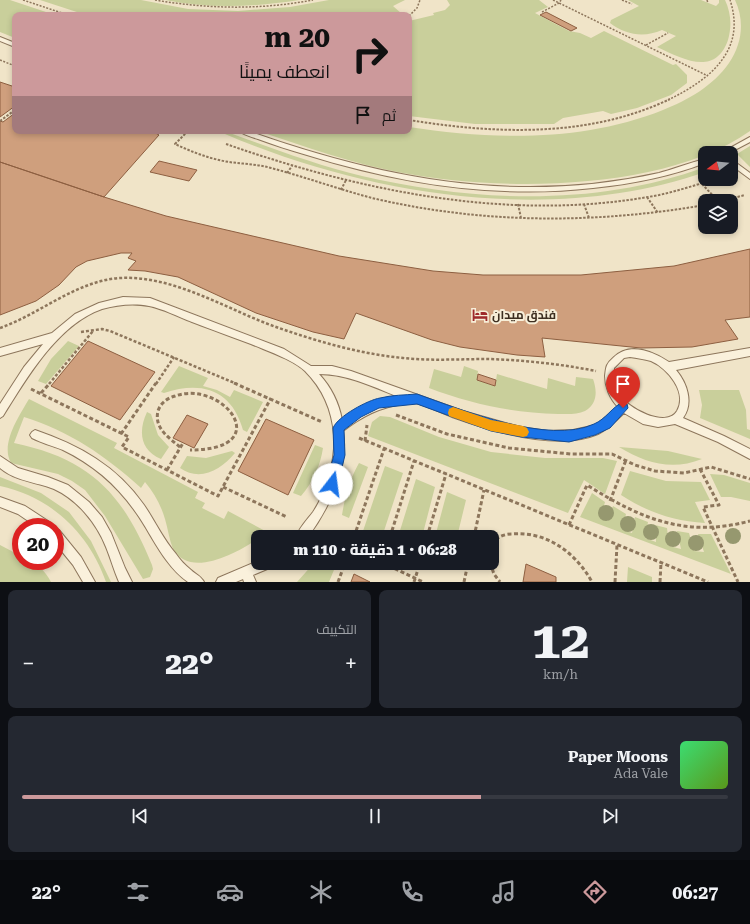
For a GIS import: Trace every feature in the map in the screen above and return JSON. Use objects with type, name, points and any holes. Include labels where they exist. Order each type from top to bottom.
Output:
[{"type":"lane","points":[[0,39],[12,44]]},
{"type":"lane","points":[[251,134],[360,169],[418,181],[479,188],[541,190],[600,186],[654,176],[698,163]]},
{"type":"lane","points":[[737,146],[750,139]]},
{"type":"lane","points":[[738,167],[750,177]]},
{"type":"lane","points":[[0,413],[34,358],[66,325],[95,308],[114,302],[139,300],[160,305],[292,357],[311,370],[326,389],[332,401],[339,428],[339,455],[332,484],[319,514],[306,530]]},
{"type":"lane","points":[[0,352],[53,337]]},
{"type":"lane","points":[[667,367],[750,352]]},
{"type":"lane","points":[[630,353],[649,356],[667,367],[681,385],[684,395],[684,405],[681,413],[674,420],[666,423],[655,423],[638,418],[623,408],[612,391],[609,374],[610,366],[615,360],[622,355],[630,353]]},
{"type":"lane","points":[[311,370],[339,371],[491,425],[554,436],[569,436],[595,430],[606,424],[623,408]]},
{"type":"lane","points":[[339,428],[358,413],[379,403],[417,399]]},
{"type":"lane","points":[[674,420],[721,439],[750,454]]},
{"type":"lane","points":[[35,435],[75,450],[93,460],[110,474],[126,489],[140,508],[162,547],[175,563],[189,577],[198,582]]},
{"type":"lane","points":[[0,461],[8,469],[19,474],[49,482],[64,489],[78,499],[101,527],[111,544],[122,576],[126,582]]},
{"type":"lane","points":[[0,502],[21,510],[33,518]]},
{"type":"lane","points":[[64,545],[77,561],[89,582]]},
{"type":"lane","points":[[222,582],[248,578],[259,570]]},
{"type":"path","points":[[23,0],[59,12]]},
{"type":"path","points":[[155,0],[202,7],[238,8],[274,6],[313,0]]},
{"type":"path","points":[[412,13],[417,8],[420,0]]},
{"type":"path","points":[[553,0],[708,76]]},
{"type":"path","points":[[542,12],[559,3],[561,0]]},
{"type":"path","points":[[622,0],[632,4]]},
{"type":"path","points":[[412,120],[445,126],[526,130],[578,125],[618,118],[646,110],[682,94],[708,76],[726,56],[734,36],[735,16],[730,0]]},
{"type":"path","points":[[645,45],[668,33]]},
{"type":"path","points":[[0,60],[12,65]]},
{"type":"path","points":[[0,121],[12,112]]},
{"type":"path","points":[[185,134],[176,144],[206,157],[260,165],[341,190],[417,206],[521,218],[589,218],[658,213],[698,206]]},
{"type":"path","points":[[287,173],[292,166]]},
{"type":"path","points":[[341,190],[346,180]]},
{"type":"path","points":[[704,186],[711,194]]},
{"type":"path","points":[[738,197],[745,195]]},
{"type":"path","points":[[647,197],[658,213]]},
{"type":"path","points":[[518,204],[521,218]]},
{"type":"path","points":[[584,204],[589,218]]},
{"type":"path","points":[[0,328],[33,315],[81,287],[108,279],[133,278],[178,288],[262,322],[317,341],[370,353],[417,359],[499,360],[541,363],[576,367],[609,374]]},
{"type":"path","points":[[41,393],[94,330]]},
{"type":"path","points":[[78,331],[110,331],[271,398],[324,423]]},
{"type":"path","points":[[121,434],[174,357]]},
{"type":"path","points":[[18,382],[129,438],[122,447],[218,496],[271,398]]},
{"type":"path","points":[[180,447],[168,439],[159,427],[156,416],[157,410],[171,395],[188,392],[208,394],[216,398],[230,411],[237,424],[236,435],[233,440],[212,450],[190,450]]},
{"type":"path","points":[[359,438],[661,563],[700,581],[708,582]]},
{"type":"path","points":[[167,470],[183,443]]},
{"type":"path","points":[[356,530],[384,449]]},
{"type":"path","points":[[610,501],[626,460]]},
{"type":"path","points":[[392,530],[414,461]]},
{"type":"path","points":[[700,469],[719,505],[703,507],[737,577],[738,582]]},
{"type":"path","points":[[429,530],[446,474]]},
{"type":"path","points":[[569,525],[587,485],[610,501],[644,517],[662,523],[679,526],[714,528],[728,527],[750,520]]},
{"type":"path","points":[[223,487],[287,517]]},
{"type":"path","points":[[475,530],[484,490]]},
{"type":"path","points":[[499,537],[516,533],[540,536],[552,541],[574,558],[592,582]]},
{"type":"path","points":[[615,582],[617,545]]},
{"type":"path","points":[[660,582],[661,563]]},
{"type":"path","points":[[338,582],[342,570]]},
{"type":"path","points":[[396,570],[415,580],[423,582]]},
{"type":"path","points":[[415,580],[418,570]]},
{"type":"path","points":[[464,582],[467,570]]},
{"type":"path","points":[[493,570],[500,582]]},
{"type":"green space","points":[[0,0],[10,0],[46,12],[12,12],[12,37],[0,32]]},
{"type":"green space","points":[[40,0],[141,0],[188,9],[238,11],[290,7],[329,0],[405,0],[393,6],[400,12],[77,12]]},
{"type":"green space","points":[[165,0],[299,0],[266,4],[215,6]]},
{"type":"green space","points":[[447,0],[539,0],[548,7],[535,13],[569,31],[580,33],[591,38],[604,31],[673,65],[676,64],[687,75],[687,83],[671,95],[637,108],[611,114],[603,111],[563,118],[554,124],[475,124],[412,116],[412,20],[434,15],[433,13],[445,10],[450,5]]},
{"type":"green space","points":[[628,0],[701,0],[716,6],[719,3],[719,0],[725,0],[729,10],[730,20],[728,40],[722,51],[715,58],[707,62],[687,60],[677,56],[657,47],[676,36],[662,30],[649,34],[629,33],[610,23],[611,20],[639,6]]},
{"type":"green space","points":[[735,0],[750,0],[750,131],[724,146],[698,146],[698,157],[674,166],[629,176],[582,182],[534,184],[487,183],[443,179],[403,173],[366,165],[330,155],[267,134],[412,134],[412,127],[505,136],[570,133],[601,128],[633,120],[663,110],[691,97],[708,85],[723,71],[737,48],[741,32],[740,16]]},
{"type":"green space","points":[[225,134],[233,134],[277,150],[362,176],[404,185],[491,195],[535,196],[578,194],[621,189],[664,180],[698,169],[698,174],[647,188],[586,197],[525,200],[462,196],[401,187],[340,174],[281,156]]},
{"type":"green space","points":[[750,146],[750,167],[738,155],[738,153]]},
{"type":"green space","points":[[68,341],[79,346],[46,384],[38,381],[51,359]]},
{"type":"green space","points":[[179,366],[208,378],[203,386],[217,390],[230,397],[234,390],[263,402],[247,432],[243,430],[238,416],[231,406],[223,397],[214,392],[203,388],[191,388],[178,389],[164,393],[161,392]]},
{"type":"green space","points":[[464,366],[478,371],[477,380],[495,386],[497,374],[547,389],[548,378],[575,386],[576,377],[593,379],[596,392],[594,401],[585,411],[575,414],[525,412],[476,403],[429,388],[434,369],[461,377]]},
{"type":"green space","points":[[699,390],[739,390],[746,410],[747,429],[750,430],[750,439],[700,418],[702,405]]},
{"type":"green space","points":[[29,399],[117,443],[114,448],[198,492],[195,498],[205,503],[202,508],[224,519],[228,511],[263,530],[251,530],[251,543],[234,553],[220,558],[206,562],[193,562],[182,558],[173,549],[161,509],[145,482],[141,488],[114,465],[72,437],[24,417],[14,443],[41,450],[64,459],[84,470],[101,483],[116,499],[129,518],[141,540],[152,565],[153,569],[150,577],[143,579],[105,516],[85,490],[58,474],[11,463],[8,455],[8,447],[9,439],[16,422]]},
{"type":"green space","points":[[147,412],[151,414],[158,435],[169,447],[161,459],[149,451],[143,439],[142,426]]},
{"type":"green space","points":[[380,416],[390,417],[439,437],[491,452],[545,458],[603,458],[617,461],[605,494],[584,480],[568,513],[368,436],[372,422]]},
{"type":"green space","points":[[315,445],[323,448],[320,462],[312,480],[301,496],[293,493]]},
{"type":"green space","points":[[619,447],[668,451],[702,459],[691,463],[669,465],[659,464],[629,453]]},
{"type":"green space","points":[[232,451],[235,453],[229,459],[217,469],[210,472],[195,474],[180,468],[187,456],[206,458]]},
{"type":"green space","points":[[359,463],[368,467],[349,518],[342,515],[343,508],[350,481]]},
{"type":"green space","points":[[385,466],[403,473],[384,530],[363,530]]},
{"type":"green space","points":[[630,471],[666,481],[701,482],[710,500],[695,502],[705,523],[661,515],[621,495]]},
{"type":"green space","points":[[710,474],[724,475],[750,483],[750,501],[731,497],[721,497]]},
{"type":"green space","points":[[0,477],[41,493],[69,512],[91,541],[111,582],[106,582],[99,564],[89,548],[64,518],[36,499],[18,491],[0,486]]},
{"type":"green space","points":[[416,479],[435,487],[424,530],[400,530]]},
{"type":"green space","points":[[447,492],[466,500],[459,530],[437,530]]},
{"type":"green space","points":[[592,493],[605,502],[601,517],[608,521],[613,506],[626,514],[622,529],[632,533],[635,517],[648,522],[645,538],[656,542],[655,525],[667,528],[669,546],[681,549],[677,531],[689,533],[694,551],[704,552],[698,534],[711,534],[731,574],[580,517]]},
{"type":"green space","points":[[0,545],[12,551],[12,570],[43,570],[51,582],[0,582]]},
{"type":"green space","points":[[628,567],[652,577],[652,582],[627,582]]},
{"type":"green space","points":[[308,570],[334,570],[329,582],[297,582]]},
{"type":"building","points":[[546,12],[577,28],[571,31],[540,15]]},
{"type":"building","points":[[0,82],[12,86],[12,108],[0,117]]},
{"type":"building","points":[[12,115],[12,134],[159,135],[104,197],[0,162],[0,121],[3,122]]},
{"type":"building","points":[[159,161],[197,170],[189,181],[150,172]]},
{"type":"building","points":[[0,162],[166,216],[339,256],[433,271],[483,275],[581,275],[674,266],[750,249],[750,317],[725,320],[738,339],[692,347],[641,348],[542,338],[545,357],[517,355],[460,347],[432,340],[356,313],[344,339],[313,332],[256,313],[178,277],[145,271],[128,270],[136,261],[128,258],[132,253],[121,253],[87,261],[76,267],[59,285],[36,301],[0,315]]},
{"type":"building","points":[[88,341],[155,372],[120,420],[51,386]]},
{"type":"building","points":[[478,374],[496,380],[495,386],[477,380]]},
{"type":"building","points":[[187,415],[208,424],[194,448],[173,438]]},
{"type":"building","points":[[266,419],[314,440],[288,495],[238,471]]},
{"type":"building","points":[[526,564],[556,577],[556,582],[523,582]]},
{"type":"building","points":[[354,574],[370,582],[351,582]]},
{"type":"slow traffic","points":[[453,413],[491,425],[523,432]]},
{"type":"place","name":"فندق ميدان","points":[[480,315]]},
{"type":"route","points":[[332,484],[339,455],[339,428],[358,413],[379,403],[392,400],[417,399],[491,425],[522,432],[554,436],[583,434],[595,430],[606,424],[623,408]]}]
